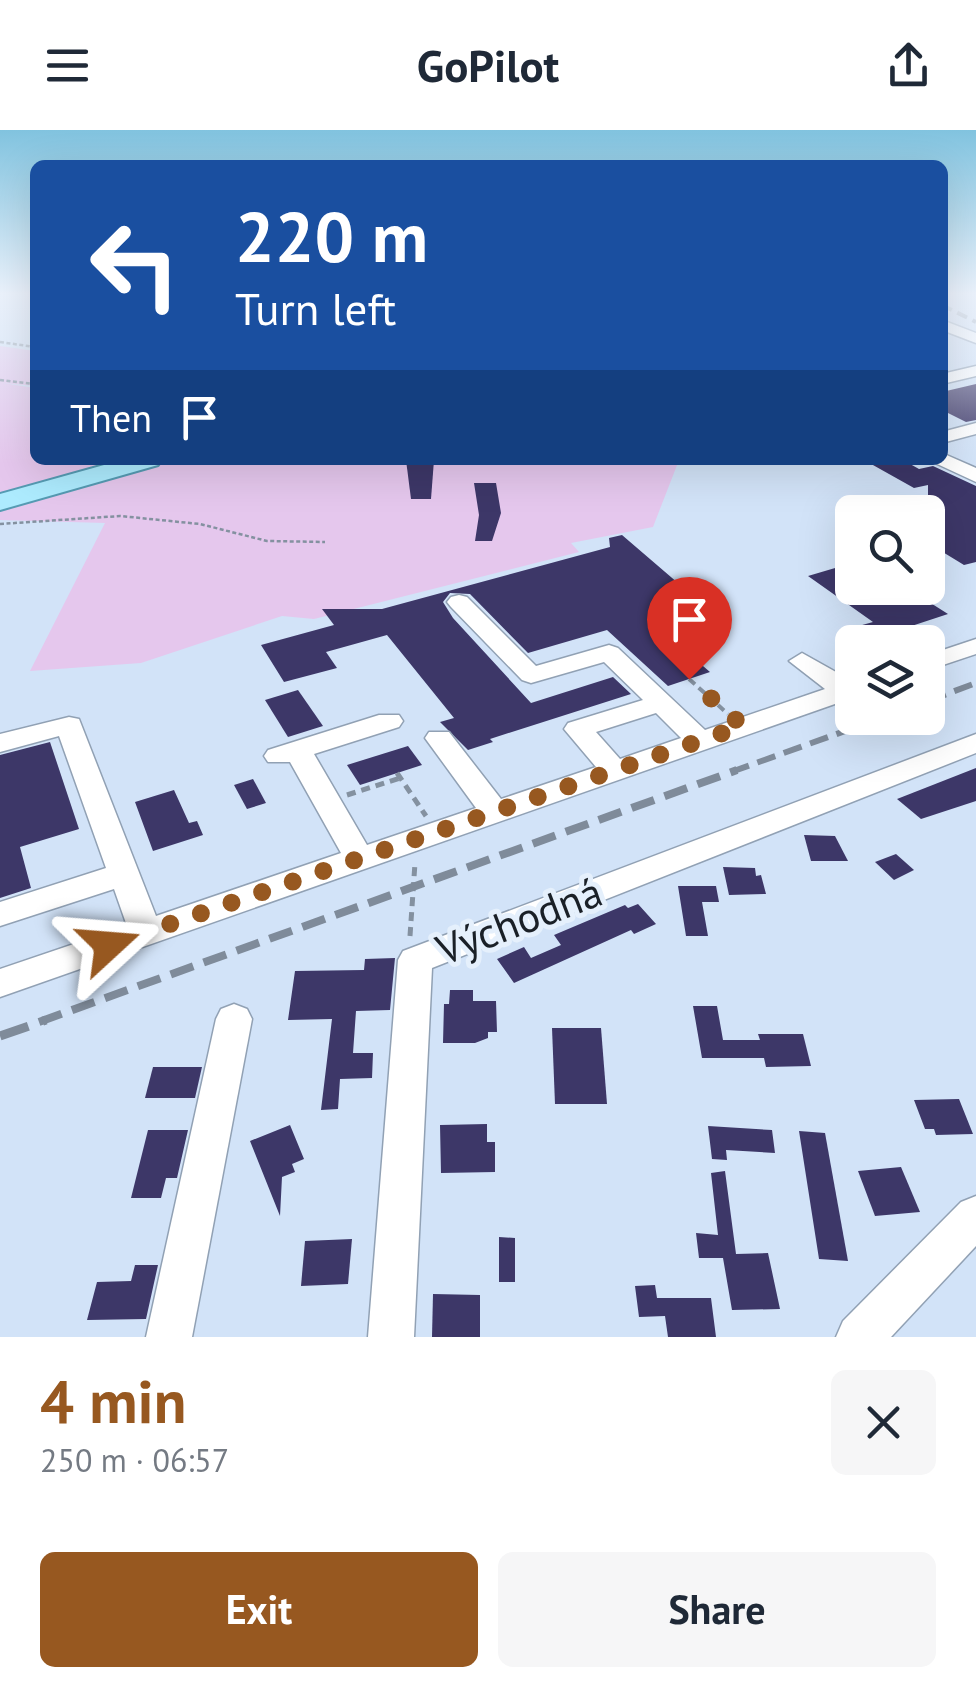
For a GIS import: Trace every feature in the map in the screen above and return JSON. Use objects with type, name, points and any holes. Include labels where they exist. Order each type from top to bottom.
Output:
[{"type":"main road","points":[[0,502],[131,465]]},
{"type":"street","points":[[948,378],[976,371]]},
{"type":"street","points":[[948,462],[976,476]]},
{"type":"street","points":[[459,602],[531,675],[609,654],[700,742]]},
{"type":"street","points":[[945,657],[976,646]]},
{"type":"street","points":[[802,662],[835,682]]},
{"type":"street","points":[[0,983],[835,695]]},
{"type":"street","points":[[616,770],[578,728],[661,703]]},
{"type":"street","points":[[360,859],[329,802],[288,753],[388,721]]},
{"type":"street","points":[[0,743],[69,725],[146,933]]},
{"type":"street","points":[[440,738],[494,812]]},
{"type":"street","name":"Východná","points":[[391,1337],[415,960],[976,742]]},
{"type":"street","points":[[0,914],[124,874]]},
{"type":"street","points":[[169,1337],[234,1019]]},
{"type":"street","points":[[859,1337],[976,1216]]},
{"type":"path","points":[[0,380],[30,383]]},
{"type":"path","points":[[0,524],[120,516],[200,524],[267,541],[325,542]]},
{"type":"path","points":[[689,679],[743,726]]},
{"type":"path","points":[[329,802],[398,775],[437,832]]},
{"type":"path","points":[[414,871],[409,952],[415,960]]},
{"type":"shaded area","points":[[0,351],[30,351],[30,386],[3,383],[30,387],[30,465],[677,465],[653,527],[571,543],[579,552],[314,619],[282,616],[141,663],[30,671],[105,523],[0,520]]},
{"type":"building","points":[[976,384],[976,420],[966,422],[948,413],[948,391]]},
{"type":"building","points":[[407,465],[434,465],[431,499],[411,499]]},
{"type":"building","points":[[873,465],[912,465],[919,469],[933,466],[976,486],[976,562],[964,565],[945,553],[945,495],[928,495],[928,485],[914,488]]},
{"type":"building","points":[[474,483],[496,483],[501,513],[492,541],[475,541],[479,515]]},
{"type":"building","points":[[622,535],[721,620],[668,636],[710,672],[668,686],[607,630],[528,653],[470,594],[450,593],[443,602],[453,618],[531,703],[613,677],[631,694],[490,739],[493,742],[468,750],[440,722],[454,718],[387,635],[326,652],[337,668],[284,682],[261,645],[334,625],[322,609],[382,609],[610,547],[609,538]]},
{"type":"building","points":[[835,568],[835,595],[808,576]]},
{"type":"building","points":[[849,605],[934,605],[948,614],[915,625],[862,625],[873,622]]},
{"type":"building","points":[[298,690],[323,726],[288,737],[265,700]]},
{"type":"building","points":[[50,742],[79,829],[20,847],[31,888],[0,898],[0,755]]},
{"type":"building","points":[[408,746],[422,765],[360,785],[347,765]]},
{"type":"building","points":[[976,768],[976,801],[921,819],[897,799]]},
{"type":"building","points":[[253,779],[266,803],[247,809],[234,785]]},
{"type":"building","points":[[174,790],[189,823],[197,821],[203,835],[153,851],[135,802]]},
{"type":"building","points":[[804,835],[835,836],[848,861],[811,861]]},
{"type":"building","points":[[896,854],[914,870],[894,880],[875,862]]},
{"type":"building","points":[[723,867],[755,868],[766,894],[729,895]]},
{"type":"building","points":[[678,886],[716,886],[719,902],[702,902],[708,936],[686,936]]},
{"type":"building","points":[[638,904],[656,924],[634,934],[631,930],[514,983],[497,959],[524,947],[531,958],[561,945],[554,935],[625,905],[628,908]]},
{"type":"building","points":[[395,958],[390,1010],[356,1011],[353,1053],[373,1053],[372,1078],[340,1079],[338,1109],[321,1110],[332,1019],[288,1020],[295,971],[364,970],[365,959]]},
{"type":"building","points":[[450,990],[473,990],[473,1001],[496,1001],[497,1032],[488,1032],[488,1038],[475,1043],[443,1043],[444,1004],[449,1004]]},
{"type":"building","points":[[693,1006],[717,1006],[723,1040],[760,1040],[758,1034],[803,1034],[811,1066],[766,1067],[764,1058],[702,1058]]},
{"type":"building","points":[[552,1028],[601,1028],[607,1104],[555,1104]]},
{"type":"building","points":[[153,1067],[202,1067],[195,1098],[145,1098]]},
{"type":"building","points":[[959,1099],[973,1134],[936,1135],[934,1129],[925,1129],[914,1100]]},
{"type":"building","points":[[487,1124],[487,1142],[495,1142],[495,1172],[441,1173],[440,1125]]},
{"type":"building","points":[[290,1125],[304,1159],[292,1164],[295,1172],[282,1177],[280,1216],[250,1141]]},
{"type":"building","points":[[708,1126],[772,1130],[775,1153],[726,1150],[727,1160],[712,1159]]},
{"type":"building","points":[[148,1130],[188,1130],[177,1178],[166,1178],[161,1198],[131,1198]]},
{"type":"building","points":[[799,1131],[825,1133],[848,1261],[819,1259]]},
{"type":"building","points":[[901,1167],[920,1212],[875,1216],[858,1171]]},
{"type":"building","points":[[725,1171],[736,1254],[768,1253],[780,1309],[732,1310],[723,1258],[699,1258],[696,1233],[718,1235],[711,1173]]},
{"type":"building","points":[[499,1237],[515,1238],[515,1282],[499,1282]]},
{"type":"building","points":[[352,1239],[348,1284],[301,1286],[305,1241]]},
{"type":"building","points":[[135,1265],[158,1265],[146,1319],[87,1320],[97,1282],[131,1281]]},
{"type":"building","points":[[655,1285],[657,1298],[711,1298],[716,1337],[668,1337],[665,1316],[639,1317],[635,1286]]},
{"type":"building","points":[[433,1294],[480,1295],[480,1337],[432,1337]]},
{"type":"railway","points":[[945,695],[976,683]]},
{"type":"railway","points":[[731,772],[835,735]]},
{"type":"railway","points":[[39,1022],[737,770]]},
{"type":"railway","points":[[0,1036],[46,1020]]},
{"type":"route","points":[[109,945],[743,726],[689,679]]}]
